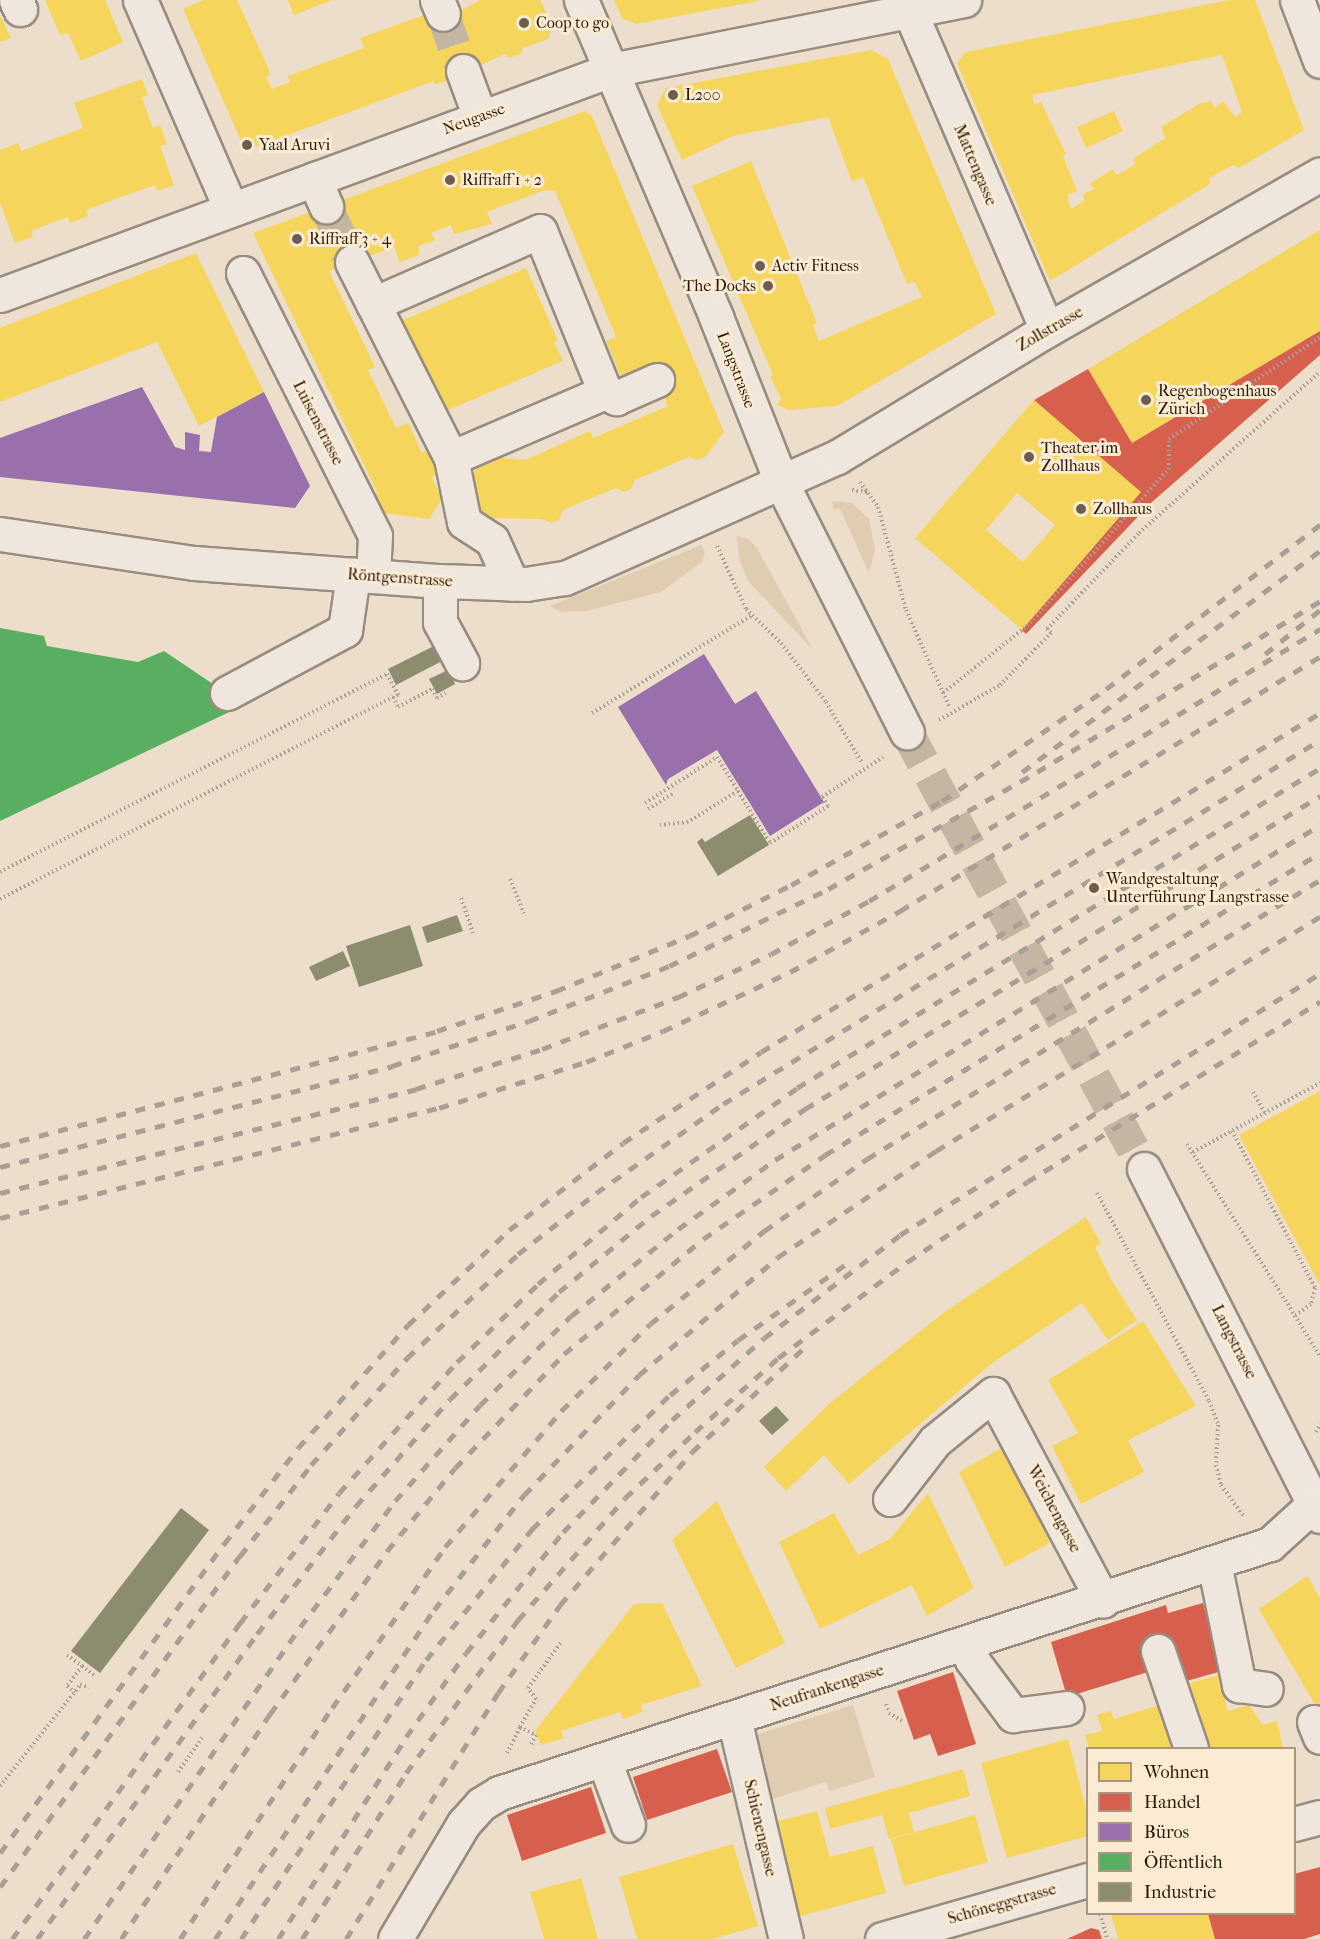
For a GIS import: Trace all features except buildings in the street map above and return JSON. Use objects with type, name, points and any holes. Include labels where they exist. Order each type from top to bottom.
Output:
[{"type":"street","points":[[140,0],[231,209]]},
{"type":"street","name":"Langstrasse","points":[[581,0],[782,484],[910,736]]},
{"type":"street","name":"Neugasse","points":[[0,295],[231,209],[320,193],[480,117],[611,70],[907,5],[964,0]]},
{"type":"street","points":[[1297,0],[1320,61]]},
{"type":"street","name":"Mattengasse","points":[[907,5],[1047,330]]},
{"type":"street","points":[[463,71],[480,117]]},
{"type":"street","name":"Zollstrasse","points":[[782,484],[837,456],[1047,330],[1320,174]]},
{"type":"street","points":[[373,303],[540,231],[605,392],[616,399],[657,380]]},
{"type":"street","points":[[352,262],[451,458],[464,522],[492,540],[512,584]]},
{"type":"street","name":"Luisenstrasse","points":[[227,693],[345,630],[375,536],[243,273]]},
{"type":"street","points":[[451,458],[605,392]]},
{"type":"street","name":"Röntgenstrasse","points":[[0,534],[194,563],[440,581],[543,584],[565,578],[782,484]]},
{"type":"street","points":[[440,581],[440,622],[458,676]]},
{"type":"street","name":"Langstrasse","points":[[1144,1168],[1309,1465],[1317,1510]]},
{"type":"street","name":"Weichengasse","points":[[890,1499],[935,1441],[993,1394],[1103,1601]]},
{"type":"street","name":"Neufrankengasse","points":[[395,1939],[464,1823],[481,1804],[500,1793],[1103,1601],[1270,1544],[1317,1510]]},
{"type":"street","points":[[1214,1563],[1239,1686],[1266,1689]]},
{"type":"street","points":[[971,1642],[972,1660],[1012,1714],[1067,1708]]},
{"type":"street","points":[[1158,1651],[1190,1747]]},
{"type":"street","name":"Schienengasse","points":[[734,1718],[786,1939]]},
{"type":"street","points":[[604,1760],[628,1824]]},
{"type":"street","points":[[1296,1823],[1320,1817]]},
{"type":"street","name":"Schöneggstrasse","points":[[882,1939],[1086,1881]]},
{"type":"path","points":[[943,693],[1027,626],[1169,469],[1168,439],[1320,337]]},
{"type":"path","points":[[645,802],[717,757],[770,843],[828,806],[822,797],[910,736],[1000,685],[1051,633],[1047,629],[1158,515],[1320,372]]},
{"type":"path","points":[[853,474],[878,507],[906,610],[949,706]]},
{"type":"path","points":[[714,539],[724,570],[752,615],[781,643],[826,702],[862,763]]},
{"type":"path","points":[[592,712],[752,615]]},
{"type":"path","points":[[0,872],[387,674],[398,695],[0,899]]},
{"type":"path","points":[[393,697],[398,707],[432,689],[436,698],[458,676]]},
{"type":"path","points":[[658,825],[688,822],[738,791]]},
{"type":"path","points":[[648,809],[674,793]]},
{"type":"path","points":[[510,879],[524,912]]},
{"type":"path","points":[[461,898],[473,933]]},
{"type":"path","points":[[1193,1152],[1320,1083]]},
{"type":"path","points":[[1253,1092],[1265,1113]]},
{"type":"path","points":[[1232,1131],[1314,1288],[1311,1304],[1293,1317]]},
{"type":"path","points":[[1188,1144],[1293,1317],[1320,1356]]},
{"type":"path","points":[[1097,1193],[1209,1401],[1218,1425],[1215,1465],[1221,1485],[1228,1501],[1250,1522]]},
{"type":"path","points":[[506,1755],[536,1699],[528,1688],[561,1642]]},
{"type":"path","points":[[68,1655],[94,1675]]},
{"type":"path","points":[[75,1692],[67,1686],[82,1666]]},
{"type":"path","points":[[0,1786],[80,1685],[89,1687]]},
{"type":"path","points":[[884,1697],[889,1713],[902,1721]]},
{"type":"path","points":[[520,1727],[532,1733]]},
{"type":"path","points":[[178,1772],[202,1738]]},
{"type":"path","points":[[1100,1915],[1107,1939]]},
{"type":"shaded area","points":[[832,501],[852,503],[869,519],[875,550],[869,573],[842,513],[839,508],[834,510]]},
{"type":"shaded area","points":[[737,536],[748,539],[757,548],[813,650],[748,581],[739,558]]},
{"type":"shaded area","points":[[701,545],[705,552],[702,562],[661,592],[586,611],[561,612],[550,606]]},
{"type":"shaded area","points":[[853,1705],[875,1777],[830,1791],[826,1782],[770,1800],[755,1735]]},
{"type":"tunnel","points":[[443,14],[463,71]]},
{"type":"tunnel","points":[[326,206],[352,262]]},
{"type":"tunnel","points":[[907,732],[1144,1169]]},
{"type":"railway","points":[[0,1146],[437,1031],[556,991],[689,936],[791,885],[942,801],[1106,689],[1320,525]]},
{"type":"railway","points":[[1022,772],[1320,551]]},
{"type":"railway","points":[[0,1167],[392,1066],[529,1021],[669,966],[828,889],[1037,772],[1320,601]]},
{"type":"railway","points":[[1265,654],[1320,610]]},
{"type":"railway","points":[[0,1193],[416,1089],[542,1049],[678,997],[771,954],[869,901],[1320,629]]},
{"type":"railway","points":[[0,1218],[439,1108],[586,1062],[663,1031],[790,972],[900,911],[1320,657]]},
{"type":"railway","points":[[0,1853],[224,1544],[298,1448],[408,1325],[509,1230],[623,1143],[761,1052],[1320,713]]},
{"type":"railway","points":[[0,1887],[240,1556],[311,1465],[407,1358],[518,1254],[596,1193],[723,1104],[1320,740]]},
{"type":"railway","points":[[12,1939],[240,1623],[339,1493],[457,1362],[538,1284],[641,1197],[797,1088],[1320,768]]},
{"type":"railway","points":[[37,1939],[257,1634],[356,1506],[450,1399],[559,1292],[651,1216],[805,1109],[1320,796]]},
{"type":"railway","points":[[84,1939],[300,1627],[395,1501],[480,1405],[571,1316],[678,1229],[775,1160],[1320,825]]},
{"type":"railway","points":[[121,1939],[270,1714],[387,1551],[455,1468],[564,1354],[703,1239],[825,1155],[1320,853]]},
{"type":"railway","points":[[180,1939],[332,1708],[445,1547],[561,1411],[650,1324],[764,1231],[867,1159],[1320,880]]},
{"type":"railway","points":[[215,1939],[434,1610],[524,1495],[639,1375],[778,1257],[936,1151],[1320,917]]},
{"type":"railway","points":[[278,1939],[406,1737],[466,1653],[563,1532],[672,1420],[764,1338],[900,1235],[1320,974]]},
{"type":"railway","points":[[302,1939],[406,1773],[518,1620],[625,1498],[695,1432],[778,1358],[907,1262],[1027,1182],[1320,1002]]},
{"type":"railway","points":[[241,1939],[426,1660],[532,1529],[670,1395],[738,1340],[846,1264]]},
{"type":"railway","points":[[346,1939],[498,1693],[560,1605],[692,1452],[803,1349]]},
{"type":"place","name":"Coop to go","points":[[524,23]]},
{"type":"place","name":"L200","points":[[673,95]]},
{"type":"place","name":"Yaal Aruvi","points":[[247,145]]},
{"type":"place","name":"Riffraff 1 + 2","points":[[450,180]]},
{"type":"place","name":"Riffraff 3 + 4","points":[[297,239]]},
{"type":"place","name":"Activ Fitness","points":[[760,266]]},
{"type":"place","name":"The Docks","points":[[768,286]]},
{"type":"place","name":"Regenbogenhaus Zürich","points":[[1146,400]]},
{"type":"place","name":"Theater im Zollhaus","points":[[1029,457]]},
{"type":"place","name":"Zollhaus","points":[[1081,509]]},
{"type":"place","name":"Wandgestaltung Unterführung Langstrasse","points":[[1094,888]]}]
